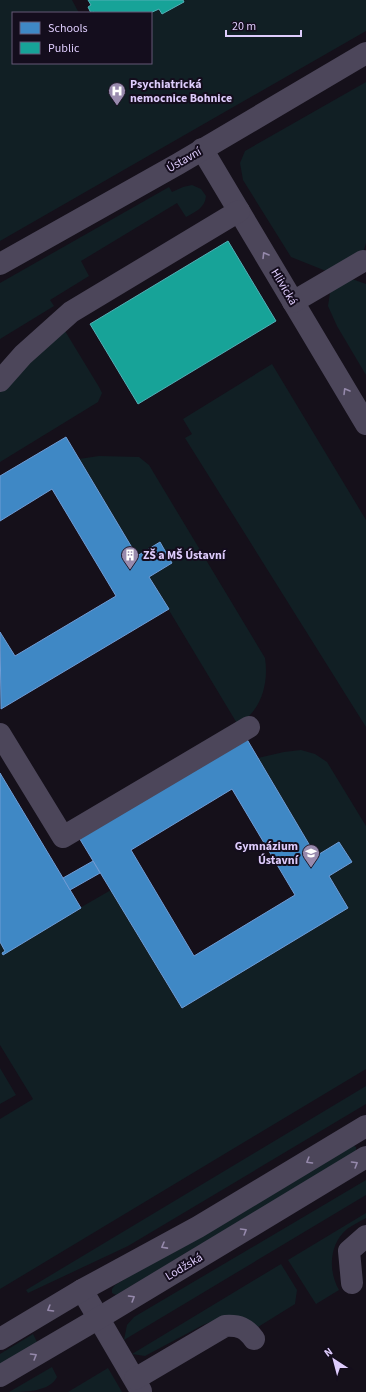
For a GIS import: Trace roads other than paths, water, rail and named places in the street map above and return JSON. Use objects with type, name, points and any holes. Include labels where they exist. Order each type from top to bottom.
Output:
[{"type":"street","name":"Ústavní","points":[[0,264],[202,150],[366,53]]},
{"type":"street","name":"Hlivická","points":[[202,150],[366,424]]},
{"type":"street","points":[[0,380],[23,355],[71,312],[239,211]]},
{"type":"street","points":[[293,302],[362,261]]},
{"type":"street","points":[[0,734],[63,837],[249,727]]},
{"type":"street","points":[[0,1339],[82,1290],[198,1227],[366,1126]]},
{"type":"street","name":"Lodžská","points":[[0,1376],[366,1157]]},
{"type":"street","points":[[352,1283],[349,1251],[366,1236]]},
{"type":"street","points":[[82,1290],[138,1385],[225,1326],[236,1325],[247,1330],[254,1339]]},
{"type":"place","name":"Psychiatrická nemocnice Bohnice","points":[[117,106]]},
{"type":"place","name":"ZŠ a MŠ Ústavní","points":[[130,570]]},
{"type":"place","name":"Gymnázium Ústavní","points":[[311,868]]}]
